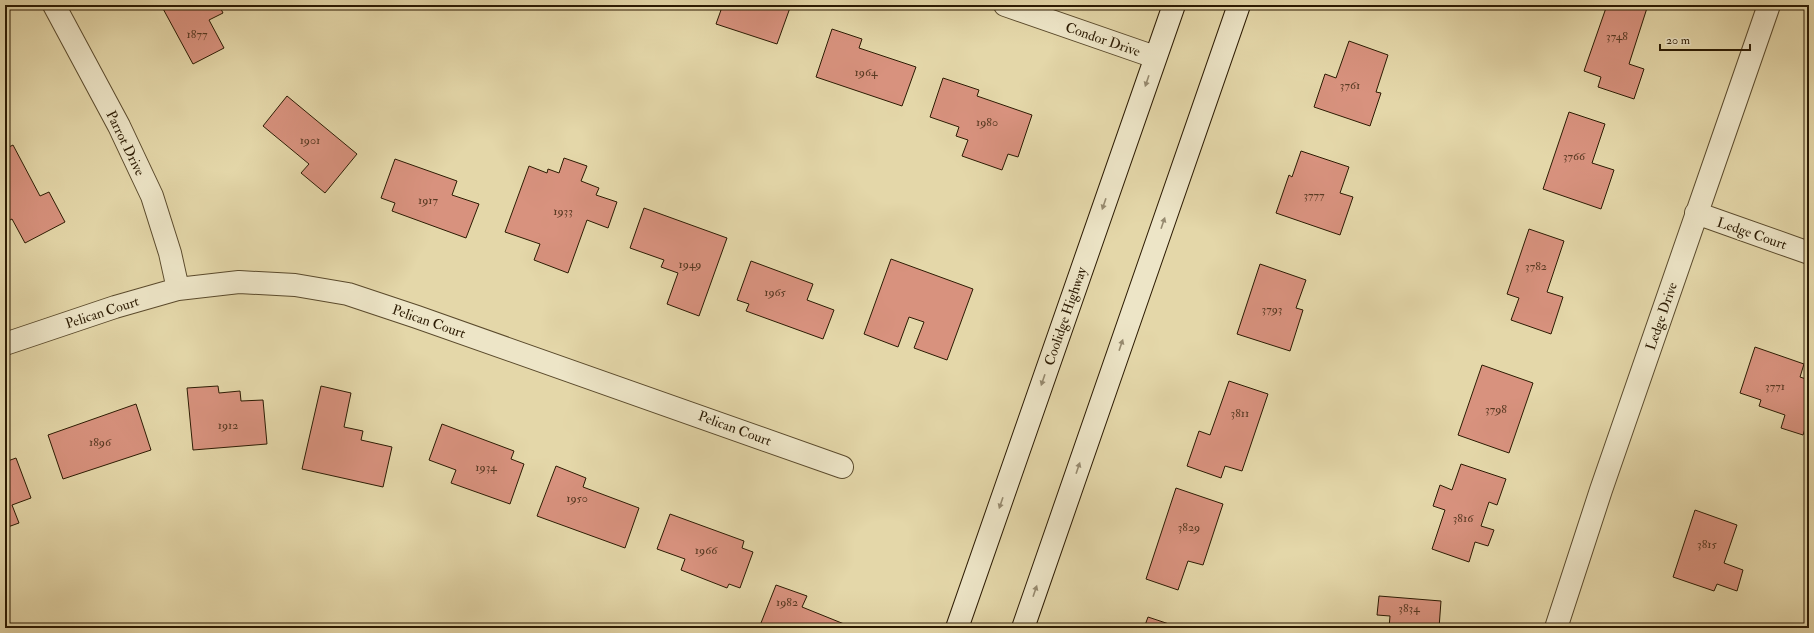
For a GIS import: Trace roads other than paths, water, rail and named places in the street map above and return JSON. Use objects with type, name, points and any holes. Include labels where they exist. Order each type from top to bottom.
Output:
[{"type":"street","name":"Parrot Drive","points":[[54,5],[119,126],[152,196],[170,253],[178,289]]},
{"type":"street","name":"Condor Drive","points":[[1005,5],[1155,57]]},
{"type":"street","name":"Coolidge Highway","points":[[957,628],[1174,5]]},
{"type":"street","points":[[1023,628],[1238,5]]},
{"type":"street","name":"Ledge Drive","points":[[1556,628],[1601,490],[1769,5]]},
{"type":"street","name":"Ledge Court","points":[[1696,213],[1809,253]]},
{"type":"street","name":"Pelican Court","points":[[5,344],[116,307],[178,289],[239,282],[295,285],[348,294],[417,316],[842,467]]}]
